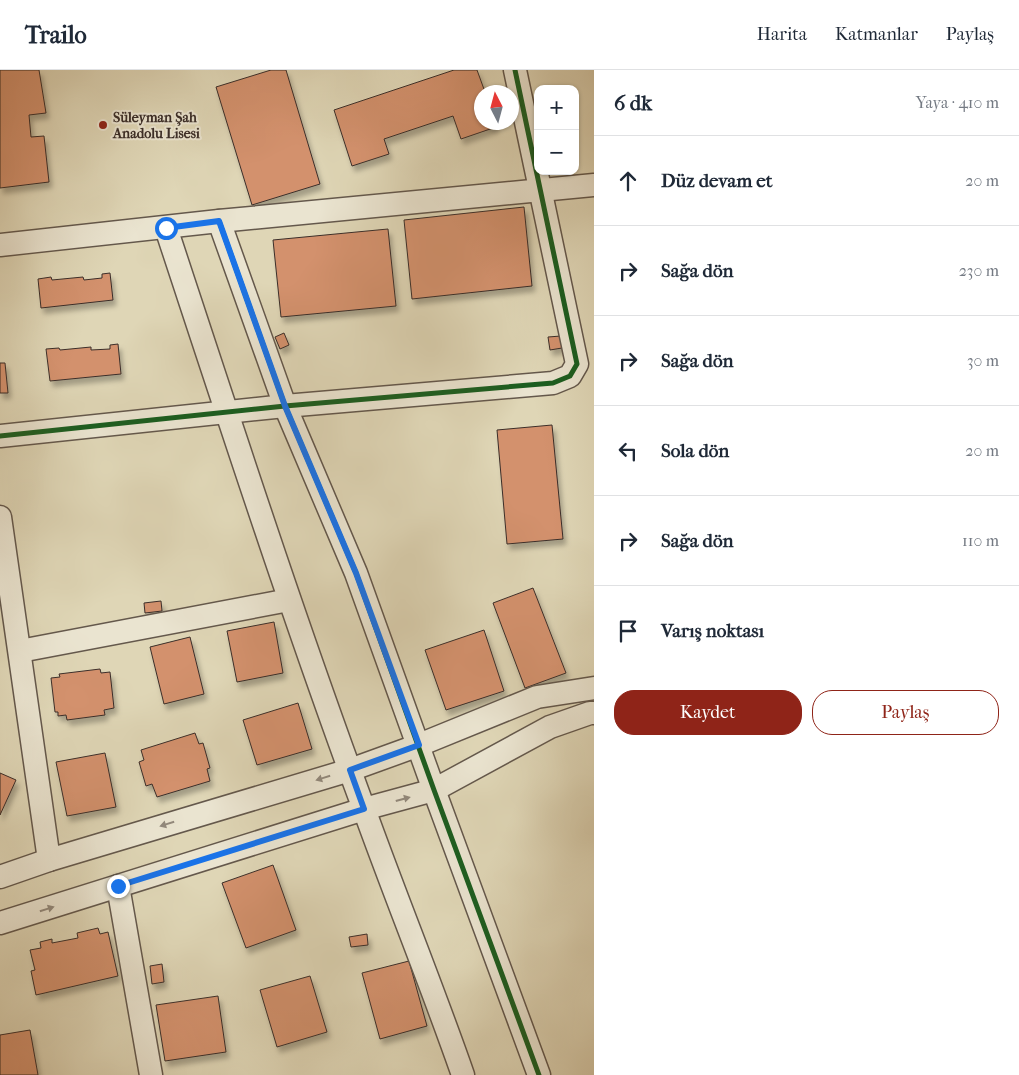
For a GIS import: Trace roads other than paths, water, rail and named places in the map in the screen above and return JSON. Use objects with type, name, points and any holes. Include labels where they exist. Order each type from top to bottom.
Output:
[{"type":"street","points":[[0,436],[285,406],[553,384],[570,376],[577,364],[515,70]]},
{"type":"street","points":[[0,245],[219,221],[594,185]]},
{"type":"street","points":[[219,221],[285,406],[356,573],[540,1075]]},
{"type":"street","points":[[166,228],[289,600],[463,1075]]},
{"type":"street","points":[[0,517],[49,860]]},
{"type":"street","points":[[20,651],[289,600]]},
{"type":"street","points":[[0,877],[49,860],[350,770],[419,745],[537,697],[594,688]]},
{"type":"street","points":[[3,925],[118,886],[364,809],[434,790],[550,727],[594,713]]},
{"type":"street","points":[[0,858],[22,870]]},
{"type":"street","points":[[118,886],[151,1075]]},
{"type":"place","name":"Süleyman Şah Anadolu Lisesi","points":[[103,125]]}]
